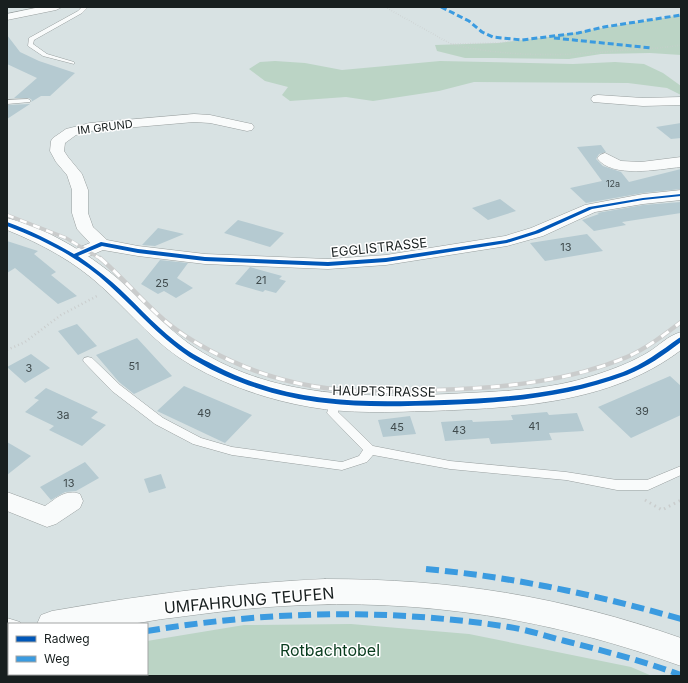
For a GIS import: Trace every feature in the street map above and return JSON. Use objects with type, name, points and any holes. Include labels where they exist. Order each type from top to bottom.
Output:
[{"type":"street","points":[[7,17],[56,7]]},
{"type":"street","points":[[598,99],[643,102],[681,101]]},
{"type":"street","name":"IM GRUND","points":[[101,244],[85,229],[80,213],[80,190],[74,174],[61,159],[57,151],[58,141],[71,132],[90,127],[194,118],[210,119],[247,127]]},
{"type":"street","points":[[605,158],[617,165],[641,167],[681,162]]},
{"type":"street","name":"EGGLISTRASSE","points":[[101,244],[138,251],[205,259],[328,264],[386,260],[507,241],[537,232],[591,208],[643,199],[681,195]]},
{"type":"street","name":"HAUPTSTRASSE","points":[[7,224],[42,238],[74,256],[109,283],[178,348],[199,360],[223,373],[276,391],[335,402],[376,404],[458,402],[532,396],[570,390],[642,366],[674,346],[681,339]]},
{"type":"street","points":[[74,256],[101,244]]},
{"type":"street","points":[[7,501],[47,517],[71,501]]},
{"type":"street","name":"UMFAHRUNG TEUFEN","points":[[58,623],[152,608],[287,593],[364,592],[430,595],[491,602],[547,612],[604,626],[681,652]]},
{"type":"lane","points":[[72,63],[36,50],[30,45],[30,42],[31,39],[76,14],[85,7]]},
{"type":"lane","points":[[7,102],[28,101]]},
{"type":"lane","points":[[88,360],[122,393],[159,421],[196,441],[232,451],[342,466],[362,459],[370,450]]},
{"type":"lane","points":[[335,402],[332,413],[370,450],[450,465],[566,476],[617,485],[648,485],[681,470]]},
{"type":"path","points":[[385,7],[451,44],[485,51],[523,54],[583,54],[681,45]]},
{"type":"path","points":[[451,44],[498,43],[522,40]]},
{"type":"path","points":[[7,350],[25,342],[61,315],[103,293]]},
{"type":"green space","points":[[681,15],[681,55],[650,53],[601,54],[569,59],[465,58],[437,51],[435,45],[498,43],[548,37]]},
{"type":"green space","points":[[275,61],[305,63],[342,70],[440,61],[573,64],[615,62],[644,64],[663,73],[681,86],[681,95],[667,88],[628,83],[474,82],[439,91],[373,101],[346,97],[290,101],[282,95],[288,87],[265,81],[249,69],[260,62]]},
{"type":"green space","name":"Rotbachtobel","points":[[351,624],[469,634],[631,667],[652,676],[7,676],[8,664],[8,675],[148,675],[148,641],[244,625]]},
{"type":"building","points":[[7,35],[20,52],[39,61],[75,73],[50,96],[41,96],[31,102],[32,100],[29,98],[14,98],[37,78],[7,64]]},
{"type":"building","points":[[30,104],[7,119],[7,105]]},
{"type":"building","points":[[681,123],[681,138],[671,139],[656,127]]},
{"type":"building","points":[[601,145],[606,152],[599,154],[596,159],[603,166],[621,172],[629,182],[681,169],[681,189],[643,193],[586,203],[570,188],[602,181],[577,147]]},
{"type":"building","points":[[500,199],[516,211],[488,220],[472,208]]},
{"type":"building","points":[[681,202],[681,213],[622,222],[626,225],[594,231],[582,220],[599,214],[597,213],[643,205]]},
{"type":"building","points":[[238,220],[284,233],[270,247],[224,233]]},
{"type":"building","points":[[158,228],[184,234],[155,246],[142,245]]},
{"type":"building","points":[[587,234],[603,251],[545,261],[530,243]]},
{"type":"building","points":[[7,241],[38,251],[34,254],[56,272],[51,275],[77,296],[58,304],[15,268],[7,273]]},
{"type":"building","points":[[160,260],[188,263],[177,278],[193,288],[176,298],[164,291],[158,294],[141,284]]},
{"type":"building","points":[[250,267],[282,276],[279,279],[286,281],[276,293],[265,290],[263,292],[235,284]]},
{"type":"building","points":[[77,324],[97,346],[78,355],[58,331]]},
{"type":"building","points":[[137,338],[172,376],[134,394],[119,382],[96,355]]},
{"type":"building","points":[[31,354],[50,368],[25,383],[7,367]]},
{"type":"building","points":[[670,376],[681,386],[681,415],[631,438],[598,407]]},
{"type":"building","points":[[184,386],[252,415],[225,443],[157,411]]},
{"type":"building","points":[[46,388],[98,412],[91,418],[106,425],[82,446],[49,430],[54,426],[25,412],[39,400],[34,398]]},
{"type":"building","points":[[547,412],[549,415],[577,413],[584,431],[549,433],[552,440],[491,444],[489,438],[445,441],[441,422],[513,420],[511,415]]},
{"type":"building","points":[[410,416],[416,434],[383,437],[378,420]]},
{"type":"building","points":[[7,442],[31,456],[7,475]]},
{"type":"building","points":[[85,462],[99,478],[76,491],[65,492],[51,500],[40,487]]},
{"type":"building","points":[[161,474],[166,488],[149,493],[144,479]]},
{"type":"railway","points":[[7,215],[66,238],[101,259]]},
{"type":"railway","points":[[100,258],[164,320],[180,333],[203,347],[234,362],[285,380],[312,386],[343,390],[405,391],[485,388],[557,378],[604,366],[627,357],[662,336],[681,322]]},
{"type":"marked path","points":[[441,7],[469,21],[482,32],[493,37],[522,40],[578,33],[604,27],[681,15]]},
{"type":"marked path","points":[[554,38],[652,48]]},
{"type":"marked path","points":[[426,569],[491,576],[587,594],[681,619]]},
{"type":"marked path","points":[[148,631],[192,623],[282,615],[328,613],[419,616],[509,627],[622,656],[681,675]]},
{"type":"cycle path","points":[[74,256],[101,244],[138,251],[205,259],[328,264],[386,260],[507,241],[537,232],[591,208],[643,199],[681,195]]},
{"type":"cycle path","points":[[7,224],[35,235],[86,264],[121,293],[162,334],[199,360],[226,374],[254,384],[282,393],[311,399],[354,403],[426,403],[491,400],[560,392],[594,384],[626,373],[656,358],[681,339]]}]
